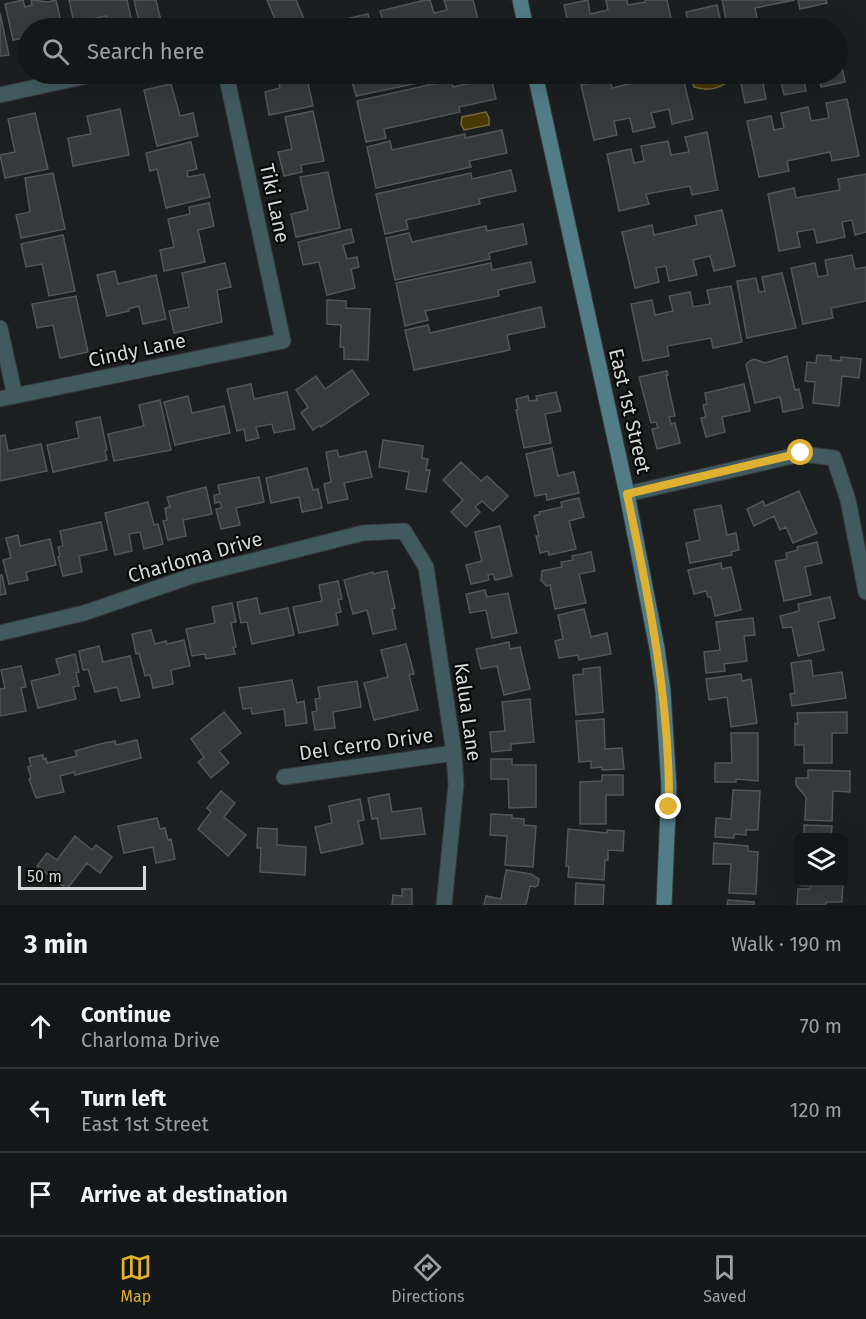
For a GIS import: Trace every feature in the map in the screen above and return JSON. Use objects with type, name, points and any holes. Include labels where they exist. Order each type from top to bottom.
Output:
[{"type":"main road","points":[[520,0],[524,18]]},
{"type":"main road","name":"East 1st Street","points":[[537,84],[646,585],[663,691],[669,787],[664,905]]},
{"type":"street","points":[[0,95],[50,84]]},
{"type":"street","name":"Tiki Lane","points":[[228,84],[284,341]]},
{"type":"street","points":[[0,328],[8,398]]},
{"type":"street","name":"Cindy Lane","points":[[8,398],[284,341]]},
{"type":"street","points":[[627,494],[801,453],[834,458],[848,500],[866,592]]},
{"type":"street","name":"Charloma Drive","points":[[0,633],[84,613],[203,573],[363,533],[404,531]]},
{"type":"street","name":"Kalua Lane","points":[[404,531],[426,567],[454,753],[456,785],[444,905]]},
{"type":"street","name":"Del Cerro Drive","points":[[284,777],[454,753]]},
{"type":"shaded area","points":[[693,84],[724,84],[710,89],[694,87]]},
{"type":"shaded area","points":[[486,112],[489,125],[464,130],[461,124],[462,117]]},
{"type":"building","points":[[23,0],[25,7],[32,5],[33,0],[48,2],[56,0],[60,18],[18,18],[18,39],[13,40],[5,4]]},
{"type":"building","points":[[69,0],[127,0],[131,18],[106,18],[106,16],[73,18]]},
{"type":"building","points":[[134,0],[156,0],[160,18],[138,18]]},
{"type":"building","points":[[267,0],[296,0],[304,18],[275,18]]},
{"type":"building","points":[[430,0],[434,13],[447,10],[444,0],[473,0],[478,18],[382,18],[380,11]]},
{"type":"building","points":[[588,0],[590,14],[608,10],[606,0],[627,0],[628,5],[645,2],[645,0],[667,0],[671,18],[567,18],[564,5]]},
{"type":"building","points":[[722,0],[795,0],[755,8],[757,18],[726,18]]},
{"type":"building","points":[[798,0],[826,0],[827,3],[800,9]]},
{"type":"building","points":[[717,5],[720,18],[687,18],[686,12]]},
{"type":"building","points":[[0,13],[9,55],[0,56]]},
{"type":"building","points":[[368,14],[369,18],[350,18]]},
{"type":"building","points":[[171,84],[180,116],[193,113],[198,136],[157,146],[144,90]]},
{"type":"building","points":[[279,84],[308,84],[313,106],[269,115],[265,92],[280,88]]},
{"type":"building","points":[[353,84],[413,84],[356,96]]},
{"type":"building","points":[[433,84],[452,84],[453,87],[466,84],[492,84],[496,99],[459,107],[460,112],[384,129],[386,138],[366,142],[357,101]]},
{"type":"building","points":[[611,84],[612,88],[629,84],[684,84],[693,119],[672,124],[669,109],[651,113],[655,127],[633,132],[630,118],[614,121],[617,135],[594,140],[581,85]]},
{"type":"building","points":[[741,84],[763,84],[766,99],[745,103]]},
{"type":"building","points":[[782,84],[805,84],[806,91],[784,95]]},
{"type":"building","points":[[820,84],[835,84],[821,87]]},
{"type":"building","points":[[847,99],[859,156],[832,161],[830,152],[787,161],[789,171],[759,177],[747,121],[771,116],[774,130],[784,128],[781,113],[808,107],[811,121],[829,118],[826,103]]},
{"type":"building","points":[[120,109],[129,155],[73,166],[68,138],[91,134],[87,116]]},
{"type":"building","points":[[313,111],[324,161],[301,165],[302,172],[284,176],[278,152],[292,149],[285,117]]},
{"type":"building","points":[[35,113],[48,169],[5,178],[0,155],[15,152],[8,119]]},
{"type":"building","points":[[502,130],[507,153],[469,161],[471,167],[376,188],[367,147],[390,141],[392,150],[465,134],[465,138]]},
{"type":"building","points":[[707,132],[718,190],[692,195],[690,186],[646,194],[649,204],[619,211],[607,154],[631,149],[634,163],[644,161],[641,146],[668,141],[671,155],[689,152],[685,137]]},
{"type":"building","points":[[191,142],[197,169],[187,171],[188,177],[204,174],[210,197],[166,208],[157,169],[150,171],[146,153]]},
{"type":"building","points":[[511,170],[516,191],[479,199],[480,204],[406,220],[408,229],[385,234],[376,194],[471,173],[472,179]]},
{"type":"building","points":[[328,172],[340,228],[296,237],[291,214],[308,210],[300,177]]},
{"type":"building","points":[[53,173],[65,229],[21,238],[16,215],[30,212],[25,178]]},
{"type":"building","points":[[866,174],[866,232],[855,235],[852,220],[842,222],[845,237],[817,243],[814,229],[797,232],[800,247],[779,251],[768,194],[794,188],[796,198],[840,190],[838,179]]},
{"type":"building","points":[[209,203],[214,226],[198,230],[205,262],[164,271],[160,250],[174,247],[168,219],[190,214],[189,207]]},
{"type":"building","points":[[722,210],[735,266],[714,271],[710,256],[693,260],[697,275],[669,281],[666,266],[656,268],[659,282],[635,288],[622,232],[652,225],[654,235],[697,225],[695,216]]},
{"type":"building","points":[[523,224],[527,244],[489,253],[490,259],[395,280],[386,238],[409,233],[412,242],[486,226],[487,231]]},
{"type":"building","points":[[351,229],[354,242],[343,245],[347,259],[357,257],[359,267],[351,269],[355,288],[327,295],[319,262],[303,265],[298,242]]},
{"type":"building","points":[[63,235],[75,291],[49,296],[42,264],[26,267],[21,244]]},
{"type":"building","points":[[852,255],[855,269],[866,267],[866,301],[831,308],[833,318],[803,324],[791,268],[815,263],[818,277],[828,275],[825,260]]},
{"type":"building","points":[[531,262],[535,282],[498,290],[499,296],[425,311],[428,320],[405,326],[396,283],[491,263],[492,270]]},
{"type":"building","points":[[225,263],[231,287],[217,290],[222,322],[174,333],[169,311],[189,307],[182,273]]},
{"type":"building","points":[[115,271],[118,284],[156,275],[166,319],[143,324],[139,306],[107,316],[97,275]]},
{"type":"building","points":[[782,273],[796,328],[747,338],[737,281],[756,278],[759,292],[765,291],[762,277]]},
{"type":"building","points":[[731,286],[742,342],[713,348],[711,338],[667,346],[669,356],[643,361],[631,304],[652,300],[655,315],[673,311],[669,296],[690,292],[693,307],[710,304],[707,290]]},
{"type":"building","points":[[76,296],[88,352],[60,358],[53,325],[37,328],[32,304]]},
{"type":"building","points":[[327,300],[346,301],[346,308],[370,309],[368,360],[344,359],[344,347],[340,347],[341,325],[327,324]]},
{"type":"building","points":[[541,307],[545,327],[507,335],[510,350],[414,370],[405,330],[428,325],[430,333]]},
{"type":"building","points":[[817,355],[831,356],[831,360],[841,361],[841,357],[861,359],[859,378],[842,376],[839,406],[813,403],[815,382],[805,381],[807,362],[816,363]]},
{"type":"building","points":[[787,356],[795,390],[799,389],[803,408],[783,412],[780,397],[755,403],[746,365],[748,362],[754,359],[765,363]]},
{"type":"building","points":[[352,370],[369,394],[321,427],[320,425],[313,430],[301,413],[308,407],[296,390],[316,376],[325,389]]},
{"type":"building","points":[[667,371],[675,416],[669,417],[671,424],[675,423],[680,443],[657,449],[652,429],[658,428],[656,422],[651,423],[639,377]]},
{"type":"building","points":[[251,384],[254,399],[287,392],[295,429],[274,433],[272,424],[256,427],[259,438],[246,441],[244,429],[237,431],[227,389]]},
{"type":"building","points":[[744,384],[750,411],[722,417],[725,432],[706,437],[701,418],[706,417],[703,405],[707,404],[705,393]]},
{"type":"building","points":[[556,392],[561,411],[545,414],[551,443],[524,448],[516,399],[528,396],[529,401],[537,400],[536,396]]},
{"type":"building","points":[[188,396],[192,413],[224,406],[230,433],[175,445],[164,402]]},
{"type":"building","points":[[160,400],[171,450],[114,461],[108,434],[144,426],[139,405]]},
{"type":"building","points":[[100,417],[107,460],[53,472],[47,445],[79,438],[76,422]]},
{"type":"building","points":[[5,435],[8,451],[41,444],[47,471],[0,481],[0,436]]},
{"type":"building","points":[[383,440],[423,446],[422,458],[428,459],[426,470],[430,470],[426,492],[406,489],[409,472],[379,467]]},
{"type":"building","points":[[552,448],[558,476],[574,472],[579,493],[547,500],[546,494],[535,496],[526,454]]},
{"type":"building","points":[[337,450],[339,457],[366,451],[372,477],[344,483],[348,499],[328,503],[324,484],[331,482],[326,452]]},
{"type":"building","points":[[461,462],[481,481],[487,476],[508,496],[493,511],[482,501],[475,507],[480,512],[466,527],[451,512],[463,500],[443,480]]},
{"type":"building","points":[[307,468],[313,490],[318,489],[322,508],[302,512],[299,497],[271,503],[266,478]]},
{"type":"building","points":[[259,477],[264,502],[236,508],[240,525],[221,529],[216,509],[222,508],[220,502],[215,503],[214,495],[220,494],[218,485]]},
{"type":"building","points":[[206,487],[212,514],[183,520],[186,536],[168,540],[163,521],[167,520],[165,508],[170,507],[167,497]]},
{"type":"building","points":[[799,491],[817,533],[793,543],[786,527],[780,530],[774,516],[754,526],[747,509],[763,501],[765,506]]},
{"type":"building","points":[[579,498],[584,517],[569,521],[576,549],[549,555],[548,551],[540,553],[534,516],[540,514],[539,512],[562,507],[561,502]]},
{"type":"building","points":[[148,502],[154,525],[158,524],[163,544],[144,549],[140,532],[129,534],[132,551],[115,555],[105,513]]},
{"type":"building","points":[[721,505],[727,535],[736,533],[739,550],[731,552],[732,555],[690,563],[686,543],[700,540],[694,510]]},
{"type":"building","points":[[101,522],[107,550],[79,556],[82,572],[63,576],[58,557],[60,556],[58,547],[63,546],[60,531]]},
{"type":"building","points":[[500,526],[512,576],[495,580],[493,574],[488,575],[489,580],[471,584],[466,565],[482,561],[475,532]]},
{"type":"building","points":[[18,535],[20,546],[50,539],[56,565],[26,572],[28,580],[9,584],[3,560],[11,558],[6,538]]},
{"type":"building","points":[[817,542],[822,563],[805,567],[811,595],[784,601],[775,561],[787,559],[786,553],[798,550],[797,547]]},
{"type":"building","points":[[591,552],[595,571],[579,574],[586,603],[555,609],[550,585],[546,586],[541,580],[542,571],[562,567],[561,562],[573,560],[572,556]]},
{"type":"building","points":[[721,563],[722,569],[731,567],[741,610],[715,616],[711,597],[708,597],[706,591],[694,594],[688,570]]},
{"type":"building","points":[[387,571],[395,608],[392,609],[396,629],[373,634],[367,610],[353,614],[344,580],[373,572],[373,574]]},
{"type":"building","points":[[0,575],[2,575],[6,594],[0,595]]},
{"type":"building","points":[[338,581],[342,599],[338,600],[341,612],[336,613],[338,625],[299,633],[293,607],[322,601],[319,585]]},
{"type":"building","points":[[485,590],[487,597],[508,593],[517,633],[492,638],[486,610],[470,613],[466,594]]},
{"type":"building","points":[[830,597],[835,618],[818,622],[824,650],[798,656],[792,627],[783,628],[780,616],[799,611],[798,604]]},
{"type":"building","points":[[257,598],[260,614],[288,608],[294,635],[252,644],[247,622],[241,623],[237,602]]},
{"type":"building","points":[[232,603],[236,622],[231,623],[236,647],[233,647],[235,654],[206,659],[205,654],[192,656],[186,629],[215,623],[212,607]]},
{"type":"building","points":[[584,609],[591,637],[607,633],[611,654],[579,660],[578,655],[559,658],[555,641],[563,639],[558,615]]},
{"type":"building","points":[[753,618],[755,635],[744,636],[747,661],[724,664],[725,671],[706,673],[704,652],[720,650],[716,622]]},
{"type":"building","points":[[151,630],[155,644],[184,640],[190,666],[171,670],[173,684],[153,688],[150,675],[145,676],[139,653],[136,654],[132,634]]},
{"type":"building","points":[[509,642],[510,649],[520,647],[530,689],[504,695],[497,666],[481,669],[476,649]]},
{"type":"building","points":[[406,644],[414,674],[409,675],[418,710],[374,720],[364,683],[388,677],[381,650]]},
{"type":"building","points":[[99,646],[103,662],[130,656],[140,697],[121,701],[117,687],[95,692],[88,669],[83,670],[79,651]]},
{"type":"building","points":[[75,654],[79,672],[76,673],[79,686],[73,687],[76,699],[38,708],[31,681],[60,674],[56,659]]},
{"type":"building","points":[[811,660],[813,676],[842,672],[846,698],[792,706],[790,694],[795,693],[791,663]]},
{"type":"building","points":[[21,666],[26,687],[21,688],[26,711],[0,716],[0,689],[5,688],[1,670]]},
{"type":"building","points":[[600,667],[603,712],[576,715],[573,675],[583,674],[583,669]]},
{"type":"building","points":[[741,674],[742,681],[751,679],[757,723],[731,727],[727,697],[709,700],[706,679]]},
{"type":"building","points":[[292,680],[297,703],[304,701],[307,723],[286,726],[284,709],[252,714],[251,708],[243,709],[239,688]]},
{"type":"building","points":[[357,681],[361,707],[333,712],[335,728],[315,730],[312,712],[317,711],[315,699],[320,698],[318,687]]},
{"type":"building","points":[[530,699],[534,742],[511,744],[511,750],[492,752],[490,732],[505,731],[502,702]]},
{"type":"building","points":[[224,712],[241,733],[219,751],[229,763],[211,778],[198,762],[204,757],[191,739]]},
{"type":"building","points":[[847,712],[847,733],[832,733],[832,763],[804,763],[804,745],[795,745],[797,713]]},
{"type":"building","points":[[604,719],[605,749],[622,748],[624,769],[602,770],[602,767],[591,768],[591,761],[579,762],[576,721]]},
{"type":"building","points":[[731,733],[758,733],[758,781],[736,779],[736,782],[715,782],[715,763],[732,763]]},
{"type":"building","points":[[137,740],[141,758],[75,775],[74,772],[60,776],[64,792],[36,798],[29,779],[31,778],[28,767],[31,766],[29,758],[43,755],[47,763],[77,756],[75,751],[100,744],[115,741],[116,745]]},
{"type":"building","points":[[491,759],[512,759],[512,765],[536,765],[536,807],[509,808],[508,779],[491,779]]},
{"type":"building","points":[[808,770],[850,771],[850,792],[833,791],[832,821],[805,820],[806,797],[796,785],[796,778],[808,778]]},
{"type":"building","points":[[602,775],[623,775],[623,795],[606,795],[606,824],[580,824],[580,782],[602,781]]},
{"type":"building","points":[[733,790],[760,791],[758,830],[746,830],[746,835],[734,834],[734,838],[715,837],[716,818],[731,819]]},
{"type":"building","points":[[221,791],[235,803],[224,817],[246,835],[228,856],[198,829],[211,812],[207,808]]},
{"type":"building","points":[[389,794],[392,812],[421,808],[425,834],[381,839],[377,818],[372,819],[368,798]]},
{"type":"building","points":[[360,799],[364,820],[358,821],[363,844],[321,853],[315,827],[332,823],[329,806]]},
{"type":"building","points":[[491,814],[512,815],[512,818],[524,819],[524,825],[536,826],[533,867],[505,865],[507,836],[490,835]]},
{"type":"building","points":[[157,818],[160,829],[165,828],[168,840],[171,839],[175,859],[156,863],[153,847],[124,853],[118,826]]},
{"type":"building","points":[[804,825],[832,826],[831,833],[804,833]]},
{"type":"building","points":[[258,828],[277,829],[277,845],[306,847],[305,875],[260,872],[261,848],[257,848]]},
{"type":"building","points":[[568,829],[607,833],[607,830],[624,831],[623,851],[608,850],[604,880],[568,877],[569,866],[566,866]]},
{"type":"building","points":[[75,836],[92,850],[96,845],[112,857],[100,873],[87,863],[67,889],[37,866],[47,853],[57,860]]},
{"type":"building","points":[[714,843],[748,846],[748,851],[758,852],[756,894],[729,893],[731,864],[713,864]]},
{"type":"building","points":[[506,870],[531,874],[539,879],[538,885],[530,886],[526,905],[484,905],[486,896],[501,899]]},
{"type":"building","points":[[576,883],[604,885],[603,905],[575,905]]},
{"type":"building","points":[[810,887],[843,887],[842,902],[827,902],[825,905],[797,905],[798,889],[810,889]]},
{"type":"building","points":[[402,889],[412,889],[412,905],[392,905],[393,895],[402,896]]},
{"type":"building","points":[[728,900],[754,902],[754,905],[727,905]]},
{"type":"route","points":[[669,807],[668,746],[663,691],[644,575],[627,494],[801,453]]}]
